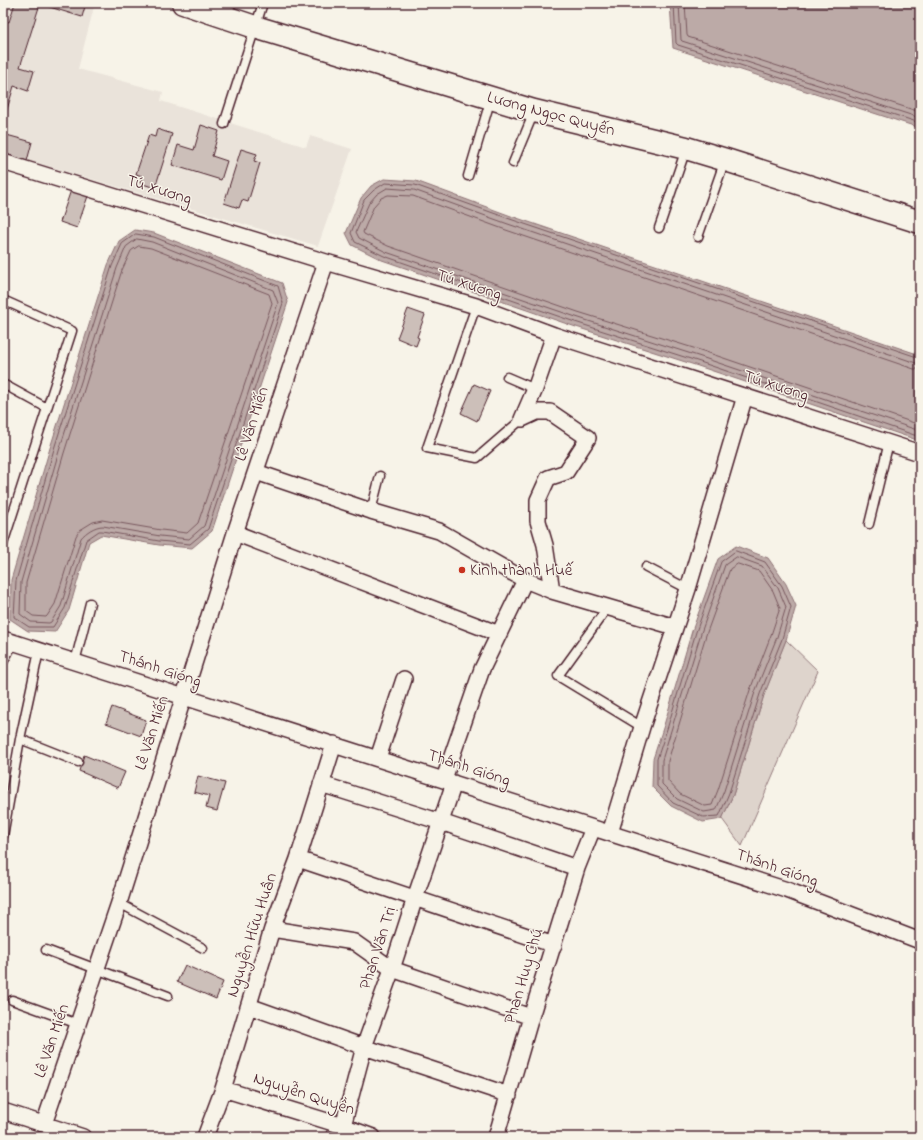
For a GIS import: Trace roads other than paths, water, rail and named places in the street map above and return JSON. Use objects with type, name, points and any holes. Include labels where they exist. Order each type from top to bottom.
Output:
[{"type":"street","name":"Lương Ngọc Quyến","points":[[183,3],[255,27],[534,111],[686,148],[920,222]]},
{"type":"street","name":"Tú Xương","points":[[3,162],[326,262],[476,306],[554,335],[920,453]]},
{"type":"street","name":"Lê Văn Miến","points":[[44,1124],[119,903],[236,533],[326,262]]},
{"type":"street","points":[[522,420],[535,389],[554,335]]},
{"type":"street","points":[[610,833],[642,727],[688,589],[745,396]]},
{"type":"street","points":[[522,420],[537,412],[550,412],[588,438],[566,472],[548,478],[538,500],[538,520],[545,546],[552,591]]},
{"type":"street","points":[[256,472],[371,511],[439,531],[525,580],[552,591],[675,627]]},
{"type":"street","points":[[236,533],[499,634]]},
{"type":"street","name":"Phan Văn Trị","points":[[343,1126],[364,1047],[392,969],[414,898],[441,822],[449,781],[482,669],[525,580]]},
{"type":"street","name":"Thánh Gióng","points":[[8,640],[787,890],[920,941]]},
{"type":"street","points":[[378,758],[404,679]]},
{"type":"street","name":"Nguyễn Hữu Huân","points":[[205,1137],[223,1089],[272,929],[298,859],[334,744]]},
{"type":"street","points":[[321,784],[441,822],[577,868]]},
{"type":"street","name":"Phan Huy Chú","points":[[496,1137],[577,868],[593,828]]},
{"type":"street","points":[[298,859],[554,945]]},
{"type":"street","points":[[272,929],[354,942],[392,969],[531,1017]]},
{"type":"street","points":[[249,1006],[509,1096]]},
{"type":"street","name":"Nguyễn Quyền","points":[[223,1089],[343,1126],[373,1137]]},
{"type":"street","points":[[3,1111],[83,1137]]},
{"type":"lane","points":[[224,124],[263,3]]},
{"type":"lane","points":[[468,176],[491,98]]},
{"type":"lane","points":[[513,163],[534,111]]},
{"type":"lane","points":[[659,228],[686,148]]},
{"type":"lane","points":[[698,237],[726,160]]},
{"type":"lane","points":[[3,300],[72,331],[3,544]]},
{"type":"lane","points":[[476,306],[427,448],[477,458],[522,420]]},
{"type":"lane","points":[[507,377],[535,389]]},
{"type":"lane","points":[[3,384],[47,408]]},
{"type":"lane","points":[[869,524],[889,442]]},
{"type":"lane","points":[[371,511],[380,476]]},
{"type":"lane","points":[[646,567],[688,589]]},
{"type":"lane","points":[[75,662],[90,603]]},
{"type":"lane","points":[[608,607],[558,676],[642,727]]},
{"type":"lane","points":[[3,662],[8,640]]},
{"type":"lane","points":[[3,836],[20,739],[39,651]]},
{"type":"lane","points":[[20,739],[78,762]]},
{"type":"lane","points":[[119,903],[203,948]]},
{"type":"lane","points":[[46,950],[168,996]]},
{"type":"lane","points":[[12,1000],[78,1024]]},
{"type":"water","points":[[670,3],[920,3],[920,128],[673,48]]},
{"type":"water","points":[[384,179],[416,181],[511,216],[920,355],[920,441],[698,366],[573,326],[382,260],[352,245],[346,233],[361,198],[371,186]]},
{"type":"water","points":[[135,230],[154,233],[282,283],[288,302],[212,531],[192,548],[159,545],[101,535],[89,542],[69,610],[55,632],[28,631],[10,619],[11,580],[50,448],[108,265],[119,241]]},
{"type":"water","points":[[736,546],[768,558],[786,584],[796,606],[786,640],[764,695],[733,795],[722,819],[703,822],[671,806],[652,787],[653,759],[692,631],[718,559]]},
{"type":"place","name":"Kinh thành Huế","points":[[462,570]]}]
